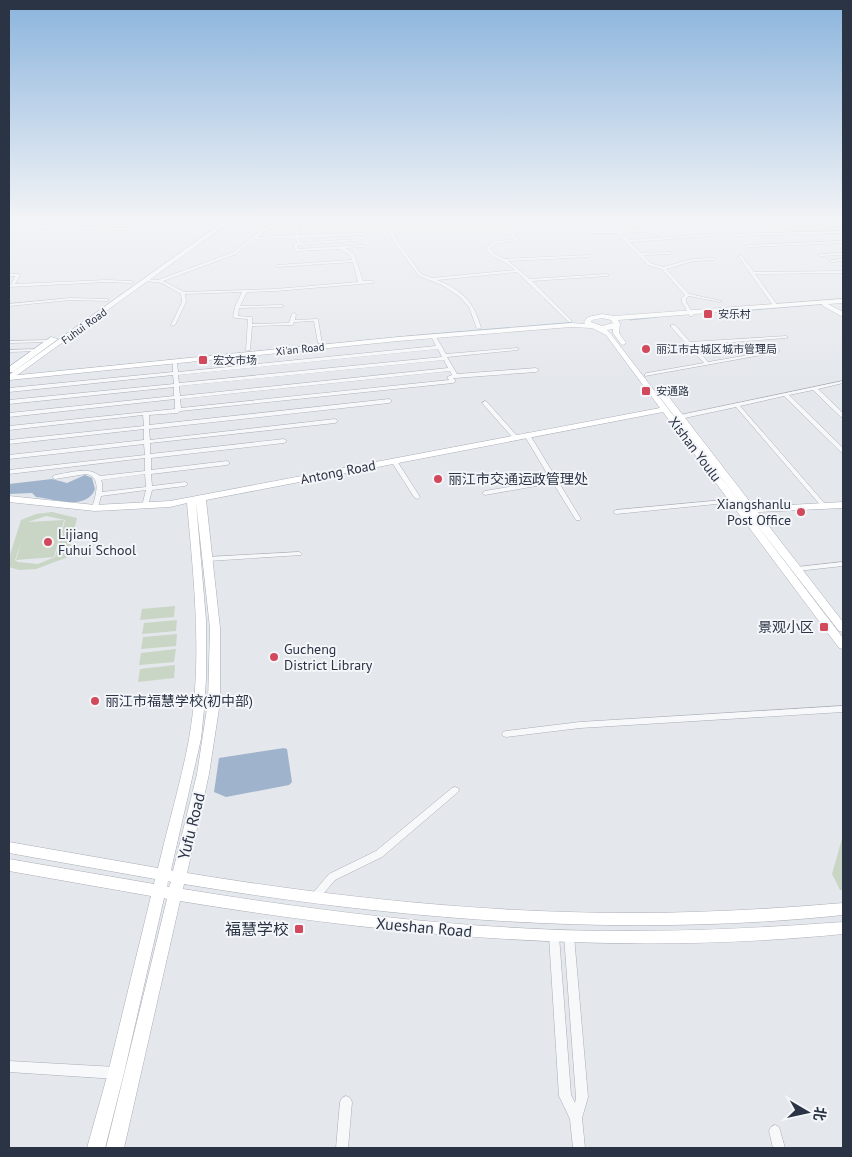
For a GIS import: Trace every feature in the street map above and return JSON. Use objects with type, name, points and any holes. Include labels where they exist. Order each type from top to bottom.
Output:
[{"type":"main road","name":"Fuhui Road","points":[[9,376],[39,350],[146,272]]},
{"type":"main road","name":"Fuhui Road","points":[[9,376],[21,372],[157,272]]},
{"type":"street","points":[[158,282],[185,272]]},
{"type":"street","points":[[357,272],[361,283]]},
{"type":"street","points":[[418,272],[420,275],[448,286],[465,299],[471,307],[479,328]]},
{"type":"street","points":[[430,279],[506,272]]},
{"type":"street","points":[[518,272],[530,280],[569,320]]},
{"type":"street","points":[[667,272],[688,296],[720,301]]},
{"type":"street","points":[[754,273],[843,272]]},
{"type":"street","points":[[754,273],[776,306]]},
{"type":"street","points":[[9,275],[18,275],[10,286]]},
{"type":"street","points":[[530,280],[607,275]]},
{"type":"street","points":[[147,280],[158,282],[183,293],[245,291],[371,282]]},
{"type":"street","points":[[10,286],[106,281],[132,282]]},
{"type":"street","points":[[245,291],[237,307],[235,317],[250,318],[248,350]]},
{"type":"street","points":[[173,325],[184,302],[183,293]]},
{"type":"street","points":[[688,296],[683,300],[691,314]]},
{"type":"street","points":[[9,305],[70,299],[107,300]]},
{"type":"street","points":[[691,314],[825,305],[843,302]]},
{"type":"street","points":[[593,324],[776,306],[843,302]]},
{"type":"street","points":[[825,305],[843,315]]},
{"type":"street","points":[[237,307],[282,306]]},
{"type":"street","points":[[294,314],[294,321]]},
{"type":"street","points":[[593,324],[602,316],[616,322]]},
{"type":"street","points":[[250,325],[288,324],[294,321],[316,320],[320,343]]},
{"type":"street","name":"Xi'an Road","points":[[21,372],[569,320],[593,324]]},
{"type":"street","name":"Xishan Youlu","points":[[616,322],[617,335],[843,629]]},
{"type":"street","name":"Xi'an Road","points":[[9,376],[433,336],[593,324]]},
{"type":"street","name":"Xishan Youlu","points":[[593,324],[608,334],[843,645]]},
{"type":"street","points":[[674,326],[706,364]]},
{"type":"street","points":[[433,336],[455,376]]},
{"type":"street","points":[[689,344],[786,337]]},
{"type":"street","points":[[9,342],[51,341]]},
{"type":"street","points":[[9,390],[439,347]]},
{"type":"street","points":[[9,402],[517,349]]},
{"type":"street","points":[[9,351],[39,350]]},
{"type":"street","points":[[648,375],[778,351]]},
{"type":"street","points":[[175,361],[178,410]]},
{"type":"street","points":[[9,415],[451,369]]},
{"type":"street","points":[[9,428],[453,381],[450,377],[455,376],[536,370]]},
{"type":"street","points":[[680,417],[843,382]]},
{"type":"street","points":[[814,388],[843,416]]},
{"type":"street","points":[[786,395],[843,451]]},
{"type":"street","points":[[9,442],[389,401]]},
{"type":"street","points":[[485,403],[516,438]]},
{"type":"street","points":[[737,405],[824,506]]},
{"type":"street","name":"Antong Road","points":[[9,500],[95,508],[146,506],[196,499],[665,409]]},
{"type":"street","points":[[146,414],[149,488],[146,506]]},
{"type":"street","points":[[9,457],[335,421]]},
{"type":"street","points":[[527,436],[578,519]]},
{"type":"street","points":[[9,472],[284,441]]},
{"type":"street","points":[[394,461],[417,497]]},
{"type":"street","points":[[55,477],[91,472],[99,478],[227,463]]},
{"type":"street","points":[[95,508],[99,494],[99,478]]},
{"type":"street","points":[[485,493],[555,481]]},
{"type":"street","points":[[99,494],[185,484]]},
{"type":"street","name":"Yufu Road","points":[[115,1148],[203,774],[212,721],[215,628],[208,559],[196,499]]},
{"type":"street","name":"Yufu Road","points":[[96,1148],[116,1073],[188,774],[200,703],[203,629],[196,499]]},
{"type":"street","points":[[616,512],[734,501]]},
{"type":"street","points":[[750,510],[843,505]]},
{"type":"street","points":[[208,559],[299,554]]},
{"type":"street","points":[[797,569],[843,564]]},
{"type":"street","points":[[506,734],[580,725],[843,709]]},
{"type":"street","points":[[315,897],[332,877],[379,854],[456,790]]},
{"type":"street","name":"Xueshan Road","points":[[9,847],[315,897],[426,910],[560,918],[695,918],[843,909]]},
{"type":"street","name":"Xueshan Road","points":[[9,865],[175,893],[388,924],[464,931],[562,936],[699,936],[843,928]]},
{"type":"street","points":[[562,936],[565,1096],[576,1118],[579,1148]]},
{"type":"street","points":[[562,936],[582,1097],[576,1118]]},
{"type":"street","points":[[9,1066],[116,1073]]},
{"type":"street","points":[[342,1148],[346,1102]]},
{"type":"street","points":[[776,1130],[779,1148]]},
{"type":"green space","points":[[52,512],[77,518],[68,557],[36,569],[19,570],[9,567],[9,558],[21,520],[36,514]],"holes":[[[46,516],[65,520],[55,557],[38,564],[15,560],[22,539],[16,560],[54,557],[64,520],[28,522]]]},
{"type":"green space","points":[[175,606],[174,617],[140,620],[142,609]]},
{"type":"green space","points":[[177,620],[176,631],[142,634],[144,623]]},
{"type":"green space","points":[[177,634],[176,646],[141,649],[143,637]]},
{"type":"green space","points":[[176,649],[174,662],[139,665],[141,653]]},
{"type":"green space","points":[[175,665],[174,678],[138,682],[140,669]]},
{"type":"green space","points":[[843,835],[843,890],[840,890],[832,874]]},
{"type":"water","points":[[572,323],[37,373],[414,335]]},
{"type":"water","points":[[85,475],[92,478],[95,489],[91,496],[78,502],[36,497],[32,493],[9,494],[9,484],[52,479],[67,483]]},
{"type":"water","points":[[287,749],[292,782],[289,785],[226,797],[214,792],[219,758]]},
{"type":"waterway","points":[[727,312],[824,304]]},
{"type":"waterway","points":[[630,320],[657,317]]},
{"type":"place","name":"安乐村","points":[[708,314]]},
{"type":"place","name":"丽江市古城区城市管理局","points":[[646,349]]},
{"type":"place","name":"宏文市场","points":[[203,360]]},
{"type":"place","name":"安通路","points":[[646,391]]},
{"type":"place","name":"丽江市交通运政管理处","points":[[438,479]]},
{"type":"place","name":"Xiangshanlu Post Office","points":[[801,512]]},
{"type":"place","name":"Lijiang Fuhui School","points":[[48,542]]},
{"type":"place","name":"景观小区","points":[[824,627]]},
{"type":"place","name":"Gucheng District Library","points":[[274,657]]},
{"type":"place","name":"丽江市福慧学校(初中部)","points":[[95,701]]},
{"type":"place","name":"福慧学校","points":[[299,929]]}]
